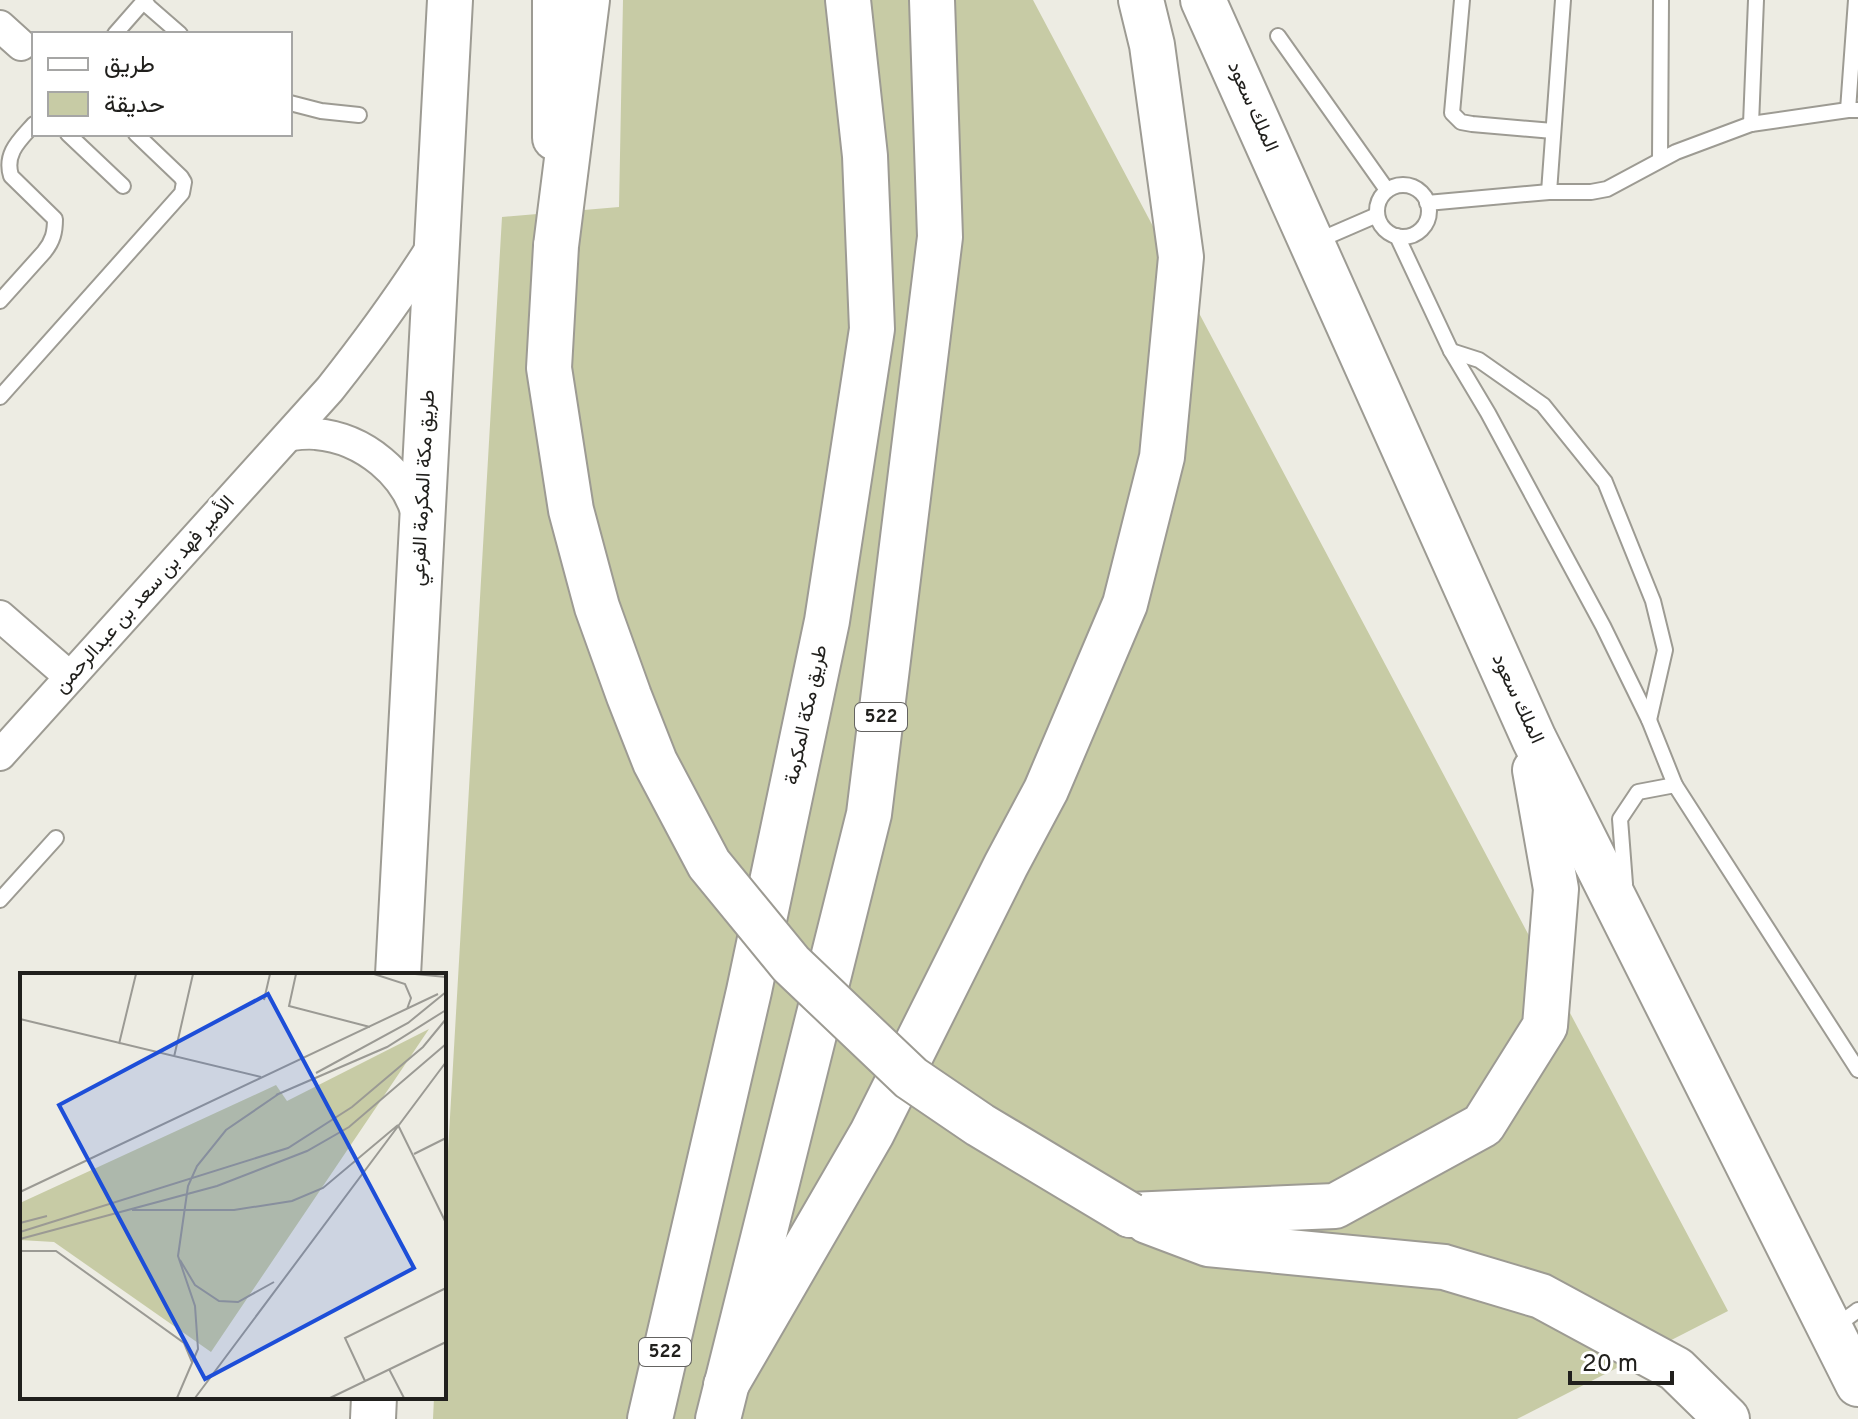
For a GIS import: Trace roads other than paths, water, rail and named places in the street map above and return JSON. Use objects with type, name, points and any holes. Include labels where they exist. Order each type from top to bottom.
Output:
[{"type":"main road","name":"طريق مكة المكرمة الفرعي","points":[[398,973],[450,0]]},
{"type":"main road","points":[[555,0],[556,246],[549,368],[571,510],[597,607],[655,762],[709,864],[791,964],[911,1078],[980,1125],[1130,1215],[1208,1244],[1444,1267],[1541,1296],[1676,1369],[1727,1419]]},
{"type":"main road","points":[[556,246],[587,0]]},
{"type":"main road","name":"طريق مكة المكرمة","points":[[649,1419],[749,991],[827,621],[872,329],[865,156],[848,0]]},
{"type":"main road","name":"522","points":[[722,1402],[869,814],[940,237],[932,0]]},
{"type":"main road","points":[[722,1402],[879,1119],[1046,790],[1125,604],[1162,457],[1181,257],[1152,45],[1141,0]]},
{"type":"main road","name":"الملك سعود","points":[[1203,0],[1526,721],[1628,925],[1844,1320],[1858,1384]]},
{"type":"main road","points":[[1130,1215],[1335,1206],[1483,1125],[1545,1026],[1556,889],[1526,721]]},
{"type":"main road","points":[[373,1419],[374,1399]]},
{"type":"street","name":"الأمير فهد بن سعد بن عبدالرحمن","points":[[0,755],[291,435],[369,341],[436,240]]},
{"type":"street","points":[[291,435],[314,434],[337,438],[359,446],[379,459],[396,475],[409,495],[418,516],[422,540]]},
{"type":"street","points":[[0,616],[70,677]]},
{"type":"lane","points":[[117,32],[144,0],[178,32]]},
{"type":"lane","points":[[1462,0],[1452,113],[1461,122],[1472,124],[1553,131]]},
{"type":"lane","points":[[1549,192],[1563,0]]},
{"type":"lane","points":[[1660,160],[1661,0]]},
{"type":"lane","points":[[1751,124],[1756,0]]},
{"type":"lane","points":[[1427,203],[1607,189],[1660,160],[1751,124],[1853,110],[1856,0]]},
{"type":"lane","points":[[1278,36],[1387,190]]},
{"type":"lane","points":[[292,104],[321,111],[359,115]]},
{"type":"lane","points":[[0,301],[44,252],[55,233],[55,219],[11,176],[8,167],[12,151],[32,126]]},
{"type":"lane","points":[[70,136],[123,186]]},
{"type":"lane","points":[[0,397],[182,193],[184,182],[181,177],[138,136]]},
{"type":"lane","points":[[1404,185],[1413,187],[1422,193],[1427,203],[1429,214],[1425,224],[1408,237],[1387,232],[1380,225],[1377,204],[1387,190],[1404,185]]},
{"type":"lane","points":[[1313,243],[1377,215]]},
{"type":"lane","points":[[1397,236],[1451,351],[1603,626],[1649,720],[1675,785],[1858,1070]]},
{"type":"lane","points":[[1451,351],[1479,360],[1543,405],[1605,482],[1653,601],[1665,650],[1649,720]]},
{"type":"lane","points":[[1628,925],[1620,819],[1638,792],[1675,785]]},
{"type":"lane","points":[[0,900],[56,838]]}]
